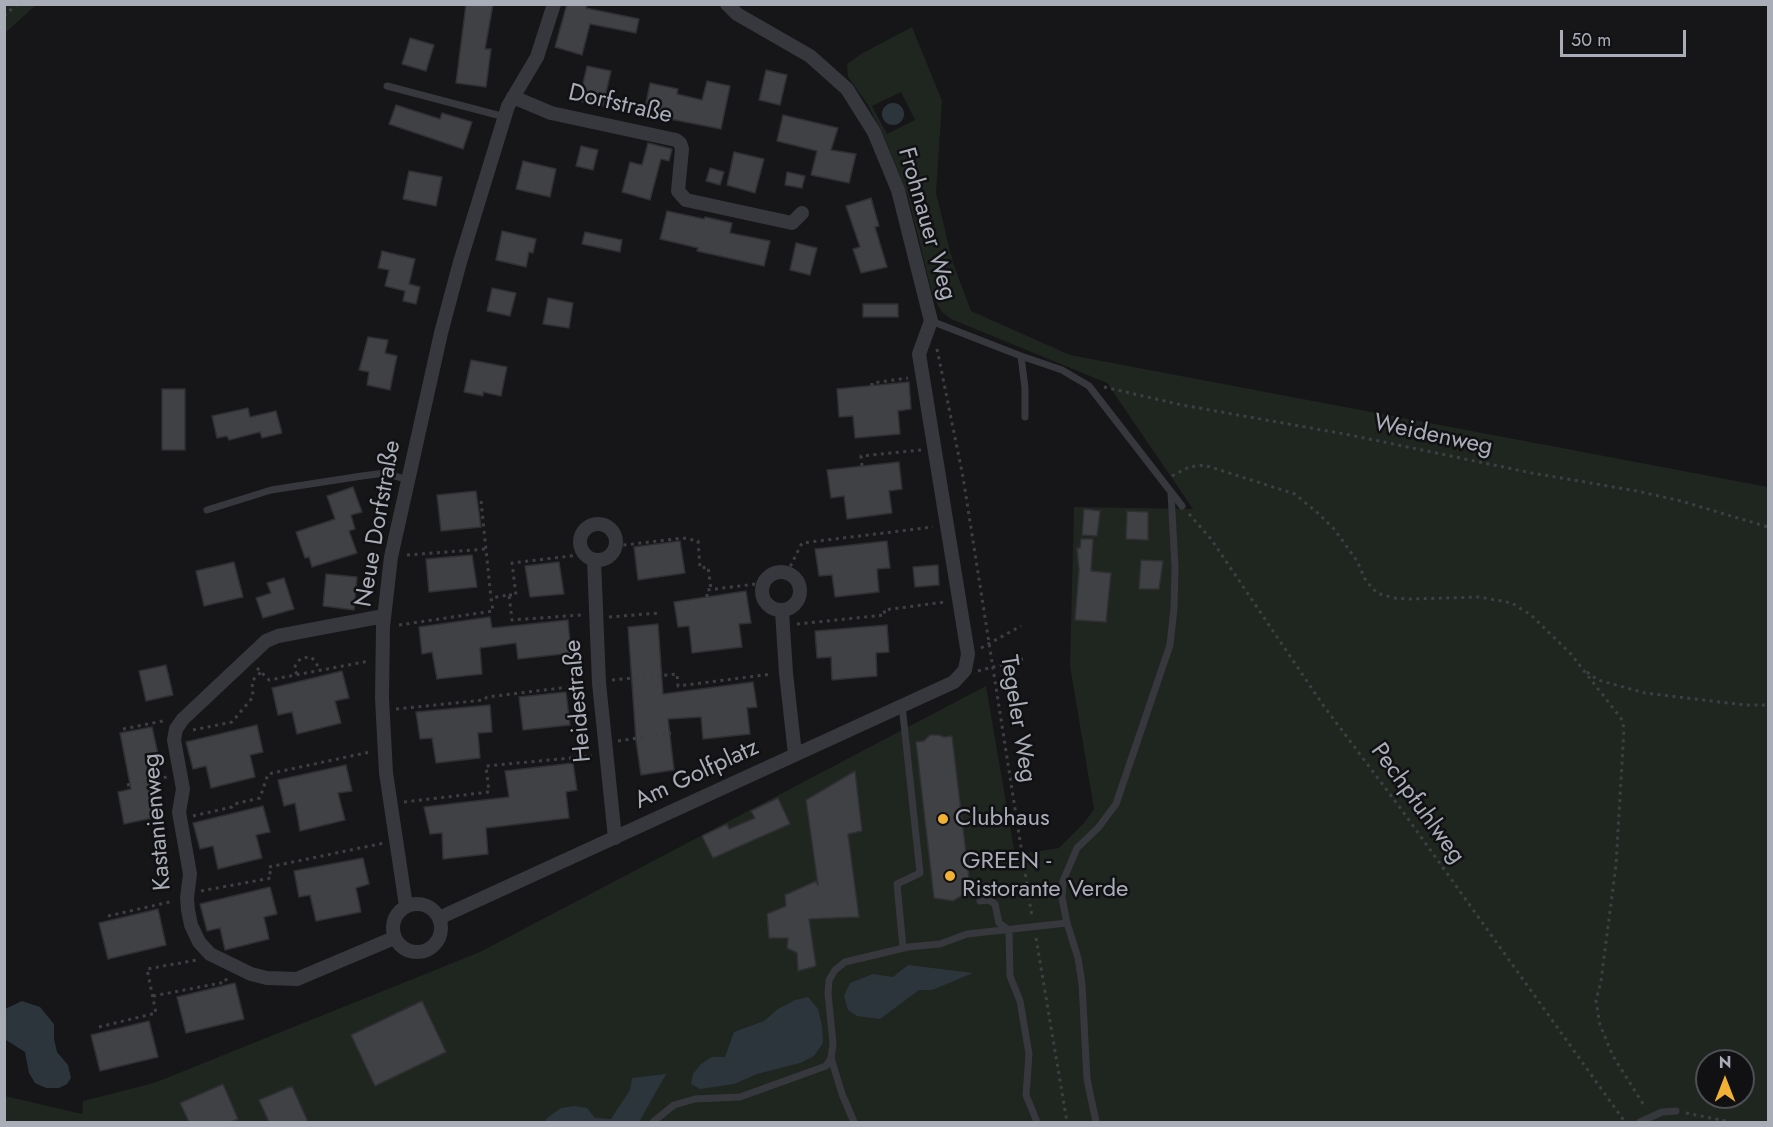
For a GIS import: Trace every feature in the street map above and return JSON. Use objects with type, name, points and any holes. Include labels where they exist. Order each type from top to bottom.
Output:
[{"type":"street","points":[[504,117],[537,57],[554,4]]},
{"type":"street","name":"Frohnauer Weg","points":[[727,4],[736,14],[810,56],[847,89],[874,132],[898,190],[931,321],[919,354],[967,663]]},
{"type":"street","name":"Dorfstraße","points":[[513,98],[551,112],[680,142],[682,149],[678,191],[686,200],[792,223],[802,213]]},
{"type":"street","name":"Neue Dorfstraße","points":[[406,906],[390,804],[383,710],[384,621],[391,557],[441,333],[504,117]]},
{"type":"street","name":"Heidestraße","points":[[615,838],[589,557],[580,547],[579,540],[581,533],[590,525],[598,523],[609,527],[615,536],[616,546]]},
{"type":"street","points":[[589,557],[608,557],[616,546]]},
{"type":"street","points":[[783,617],[766,603],[762,593],[764,583],[775,573],[788,573],[795,578],[801,591],[797,603],[783,617],[786,672],[795,754]]},
{"type":"street","name":"Kastanienweg","points":[[384,621],[278,636],[266,641],[183,719],[174,734],[183,789],[179,812],[190,874],[187,896],[191,925],[199,942],[210,954],[251,974],[267,978],[297,979],[394,938]]},
{"type":"street","name":"Am Golfplatz","points":[[439,918],[954,682],[967,663]]},
{"type":"street","points":[[416,903],[424,905],[431,908],[439,918],[440,935],[431,949],[409,951],[399,945],[394,938],[393,921],[397,913],[406,906],[416,903]]},
{"type":"lane","points":[[387,86],[504,117]]},
{"type":"lane","points":[[931,321],[1062,370],[1089,386],[1182,506]]},
{"type":"lane","points":[[1021,356],[1025,388],[1025,417]]},
{"type":"lane","points":[[207,510],[271,490],[362,476],[385,473],[408,480]]},
{"type":"lane","points":[[1096,1122],[1087,1079],[1082,984],[1078,958],[1062,898],[1063,881],[1077,848],[1098,828],[1116,804],[1170,645],[1175,567],[1171,493]]},
{"type":"lane","points":[[902,705],[920,873],[897,884],[903,948]]},
{"type":"lane","points":[[980,901],[988,900],[995,904],[999,923],[1009,930]]},
{"type":"lane","points":[[653,1122],[674,1105],[694,1100],[741,1097],[826,1066],[831,1058],[833,1044],[828,993],[829,980],[835,970],[845,962],[903,948],[940,944],[967,934],[1067,923]]},
{"type":"lane","points":[[1009,930],[1010,976],[1020,1001],[1029,1054],[1026,1095],[1037,1122]]},
{"type":"lane","points":[[831,1058],[842,1094],[854,1122]]},
{"type":"lane","points":[[1640,1122],[1662,1112],[1676,1111]]},
{"type":"path","points":[[4,15],[17,4]]},
{"type":"path","name":"Tegeler Weg","points":[[931,321],[963,477],[988,644],[1067,1122]]},
{"type":"path","points":[[872,386],[872,383],[922,376]]},
{"type":"path","name":"Weidenweg","points":[[1089,386],[1142,394],[1182,405],[1350,435],[1532,473],[1637,491],[1681,501],[1768,527]]},
{"type":"path","points":[[862,466],[861,456],[934,449]]},
{"type":"path","points":[[1171,477],[1189,467],[1204,465],[1294,494],[1335,530],[1357,561],[1366,581],[1377,593],[1394,598],[1479,597],[1512,603],[1531,615],[1581,667],[1617,713],[1624,729],[1616,865],[1601,981],[1596,1001],[1600,1025],[1613,1056],[1650,1116]]},
{"type":"path","points":[[384,621],[493,612],[481,501]]},
{"type":"path","name":"Pechpfuhlweg","points":[[1182,506],[1211,539],[1323,705],[1401,809],[1625,1122]]},
{"type":"path","points":[[788,573],[802,543],[947,526]]},
{"type":"path","points":[[616,546],[683,538],[698,541],[700,568],[708,567],[711,589]]},
{"type":"path","points":[[391,557],[486,549]]},
{"type":"path","points":[[491,598],[516,595],[512,563],[575,556],[589,557]]},
{"type":"path","points":[[707,597],[707,590],[711,589],[764,583]]},
{"type":"path","points":[[509,595],[512,620],[659,613]]},
{"type":"path","points":[[783,617],[885,615],[884,610],[959,600]]},
{"type":"path","points":[[1021,626],[988,644],[967,663],[975,672],[1023,659]]},
{"type":"path","points":[[297,674],[294,669],[302,658],[311,657],[319,670]]},
{"type":"path","points":[[246,658],[269,680],[383,659]]},
{"type":"path","points":[[1581,667],[1598,680],[1645,693],[1745,705],[1768,705]]},
{"type":"path","points":[[174,734],[232,722],[253,697],[252,681],[261,672]]},
{"type":"path","points":[[383,710],[484,700],[487,697],[599,682],[678,675],[678,686],[786,672]]},
{"type":"path","points":[[123,729],[183,719]]},
{"type":"path","points":[[390,804],[489,792],[486,766],[605,749],[671,733]]},
{"type":"path","points":[[180,819],[260,798],[268,774],[385,749]]},
{"type":"path","points":[[127,785],[181,774]]},
{"type":"path","points":[[108,916],[271,878],[268,867],[395,841]]},
{"type":"path","points":[[99,1027],[156,1013],[147,969],[200,960],[210,954]]},
{"type":"path","points":[[153,996],[226,982],[226,963]]},
{"type":"path","points":[[1676,1111],[1731,1122]]},
{"type":"shaded area","points":[[5,4],[36,4],[36,5],[5,33]]},
{"type":"shaded area","points":[[912,27],[942,101],[936,193],[953,263],[971,311],[1070,355],[1768,487],[1768,1122],[5,1122],[5,1096],[82,1114],[83,1101],[154,1083],[480,952],[986,686],[1015,855],[1059,848],[1084,823],[1094,809],[1070,666],[1074,507],[1193,509],[1107,383],[951,319],[942,312],[933,297],[908,196],[885,139],[868,105],[848,77],[847,64]],"holes":[[[901,92],[915,120],[887,134],[872,106]]]},
{"type":"shaded area","points":[[889,103],[897,103],[904,110],[904,118],[897,125],[889,125],[882,118],[882,110]]},
{"type":"shaded area","points":[[908,965],[973,973],[932,990],[919,990],[880,1019],[857,1016],[848,1010],[844,996],[850,983],[873,974],[893,977]]},
{"type":"shaded area","points":[[808,997],[818,1009],[822,1026],[823,1043],[814,1056],[800,1063],[757,1074],[734,1084],[700,1089],[691,1084],[693,1074],[701,1064],[712,1057],[725,1057],[734,1032],[764,1021],[778,1009],[795,1000]]},
{"type":"shaded area","points":[[22,1001],[40,1007],[54,1024],[57,1052],[68,1065],[71,1078],[67,1084],[59,1088],[46,1088],[35,1083],[29,1073],[25,1052],[6,1040],[5,1009]]},
{"type":"shaded area","points":[[666,1074],[639,1122],[545,1122],[561,1108],[574,1106],[587,1108],[595,1118],[611,1119],[630,1090],[632,1078]]},
{"type":"building","points":[[466,4],[493,4],[485,49],[491,49],[486,87],[456,83]]},
{"type":"building","points":[[567,4],[587,4],[586,8],[639,19],[636,33],[590,24],[582,55],[555,47]]},
{"type":"building","points":[[410,38],[434,45],[426,71],[402,64]]},
{"type":"building","points":[[587,66],[611,71],[603,106],[579,101]]},
{"type":"building","points":[[766,70],[787,75],[780,105],[759,100]]},
{"type":"building","points":[[707,81],[730,86],[721,129],[644,114],[650,83],[678,89],[677,94],[702,100]]},
{"type":"building","points":[[396,105],[440,119],[442,113],[472,122],[463,149],[389,124]]},
{"type":"building","points":[[783,115],[838,128],[831,150],[856,154],[849,183],[811,175],[817,151],[777,141]]},
{"type":"building","points":[[648,143],[672,149],[669,161],[661,159],[650,200],[622,192],[630,162],[642,165]]},
{"type":"building","points":[[581,146],[598,150],[593,170],[576,166]]},
{"type":"building","points":[[734,152],[764,159],[755,193],[727,185]]},
{"type":"building","points":[[523,161],[556,169],[550,197],[516,189]]},
{"type":"building","points":[[710,168],[724,172],[720,185],[706,181]]},
{"type":"building","points":[[409,171],[442,177],[436,206],[403,199]]},
{"type":"building","points":[[787,172],[805,176],[802,188],[785,185]]},
{"type":"building","points":[[871,198],[879,226],[875,227],[887,267],[861,273],[853,249],[860,247],[846,206]]},
{"type":"building","points":[[667,211],[732,223],[730,233],[770,241],[764,266],[697,251],[698,248],[660,239]]},
{"type":"building","points":[[502,231],[536,239],[533,253],[529,252],[526,267],[496,260]]},
{"type":"building","points":[[585,232],[622,240],[620,252],[582,244]]},
{"type":"building","points":[[796,243],[817,248],[810,275],[790,270]]},
{"type":"building","points":[[382,251],[415,259],[409,284],[420,287],[416,304],[403,301],[405,291],[385,286],[389,270],[378,268]]},
{"type":"building","points":[[492,288],[516,293],[510,316],[487,311]]},
{"type":"building","points":[[548,298],[573,303],[569,328],[543,324]]},
{"type":"building","points":[[863,304],[898,304],[898,317],[863,317]]},
{"type":"building","points":[[368,337],[388,340],[385,353],[397,356],[390,390],[367,385],[369,372],[359,370]]},
{"type":"building","points":[[471,360],[507,367],[501,396],[483,392],[483,396],[464,392]]},
{"type":"building","points":[[909,382],[911,409],[898,411],[900,434],[855,438],[853,416],[839,417],[837,389]]},
{"type":"building","points":[[162,389],[185,389],[185,450],[162,450]]},
{"type":"building","points":[[248,408],[250,417],[276,411],[282,433],[262,438],[260,432],[229,440],[227,436],[217,438],[212,416]]},
{"type":"building","points":[[899,462],[902,489],[889,491],[892,513],[847,519],[844,496],[831,498],[827,470]]},
{"type":"building","points":[[353,487],[362,512],[351,515],[355,529],[349,531],[357,553],[312,567],[309,557],[305,558],[296,532],[335,519],[327,496]]},
{"type":"building","points":[[476,491],[481,527],[441,531],[437,495]]},
{"type":"building","points":[[1084,509],[1100,511],[1097,536],[1082,535]]},
{"type":"building","points":[[1127,511],[1148,512],[1148,540],[1126,539]]},
{"type":"building","points":[[1081,539],[1093,539],[1091,571],[1111,573],[1106,622],[1075,620],[1079,570],[1077,548],[1080,548]]},
{"type":"building","points":[[680,541],[685,573],[638,580],[634,547]]},
{"type":"building","points":[[887,541],[890,568],[877,569],[879,592],[835,597],[832,575],[819,576],[815,549]]},
{"type":"building","points":[[472,555],[477,587],[429,592],[426,559]]},
{"type":"building","points":[[1141,560],[1163,561],[1159,589],[1139,589]]},
{"type":"building","points":[[234,562],[243,597],[204,606],[196,571]]},
{"type":"building","points":[[559,562],[564,594],[530,597],[525,566]]},
{"type":"building","points":[[938,565],[939,585],[915,587],[913,567]]},
{"type":"building","points":[[326,574],[357,577],[354,610],[323,606]]},
{"type":"building","points":[[284,578],[294,609],[263,618],[256,598],[271,593],[267,583]]},
{"type":"building","points":[[746,591],[751,623],[739,624],[742,647],[692,653],[689,626],[678,627],[674,602]]},
{"type":"building","points":[[490,617],[492,628],[568,620],[571,653],[518,659],[516,643],[480,648],[482,674],[437,679],[432,652],[422,654],[419,627]]},
{"type":"building","points":[[658,624],[663,694],[753,682],[757,707],[747,708],[750,734],[703,739],[701,717],[668,719],[674,770],[641,775],[636,741],[628,627]]},
{"type":"building","points":[[887,625],[889,652],[876,653],[877,676],[832,680],[831,657],[817,658],[815,631]]},
{"type":"building","points":[[166,665],[173,695],[146,701],[139,671]]},
{"type":"building","points":[[342,671],[349,698],[335,701],[341,723],[297,734],[292,712],[278,715],[272,688]]},
{"type":"building","points":[[566,692],[570,725],[523,730],[519,697]]},
{"type":"building","points":[[490,705],[492,732],[478,733],[480,758],[436,763],[432,738],[420,739],[416,712]]},
{"type":"building","points":[[257,725],[263,752],[250,755],[255,777],[211,788],[206,766],[193,769],[186,742]]},
{"type":"building","points":[[152,727],[159,759],[146,762],[157,817],[124,824],[118,792],[131,789],[120,733]]},
{"type":"building","name":"Clubhaus","points":[[930,735],[952,736],[971,895],[963,895],[953,901],[934,898],[916,742],[924,741]]},
{"type":"building","points":[[573,763],[577,790],[566,792],[569,818],[486,828],[488,854],[443,859],[442,833],[430,834],[424,807],[509,797],[505,771]]},
{"type":"building","points":[[346,765],[352,791],[338,793],[345,820],[300,831],[295,803],[284,806],[278,780]]},
{"type":"building","points":[[855,771],[862,831],[848,834],[859,917],[809,919],[816,966],[798,971],[797,953],[787,948],[788,938],[769,938],[767,914],[786,906],[785,895],[816,881],[818,885],[806,800]]},
{"type":"building","points":[[778,798],[790,824],[713,858],[702,836],[727,824],[729,829],[755,818],[751,811]]},
{"type":"building","points":[[263,806],[270,832],[256,835],[262,858],[218,869],[213,846],[200,849],[193,823]]},
{"type":"building","points":[[363,858],[369,884],[356,888],[361,912],[316,921],[310,895],[299,897],[294,871]]},
{"type":"building","points":[[270,887],[277,914],[264,917],[269,939],[225,950],[220,928],[207,931],[200,904]]},
{"type":"building","points":[[158,909],[166,945],[108,959],[99,923]]},
{"type":"building","points":[[235,983],[244,1019],[186,1033],[177,997]]},
{"type":"building","points":[[422,1001],[446,1052],[375,1086],[351,1035]]},
{"type":"building","points":[[149,1021],[158,1057],[100,1071],[91,1035]]},
{"type":"building","points":[[223,1084],[238,1119],[231,1122],[189,1122],[180,1103]]},
{"type":"building","points":[[292,1086],[308,1122],[269,1122],[259,1100]]},
{"type":"place","name":"Clubhaus","points":[[943,819]]},
{"type":"place","name":"GREEN - Ristorante Verde","points":[[950,876]]}]
